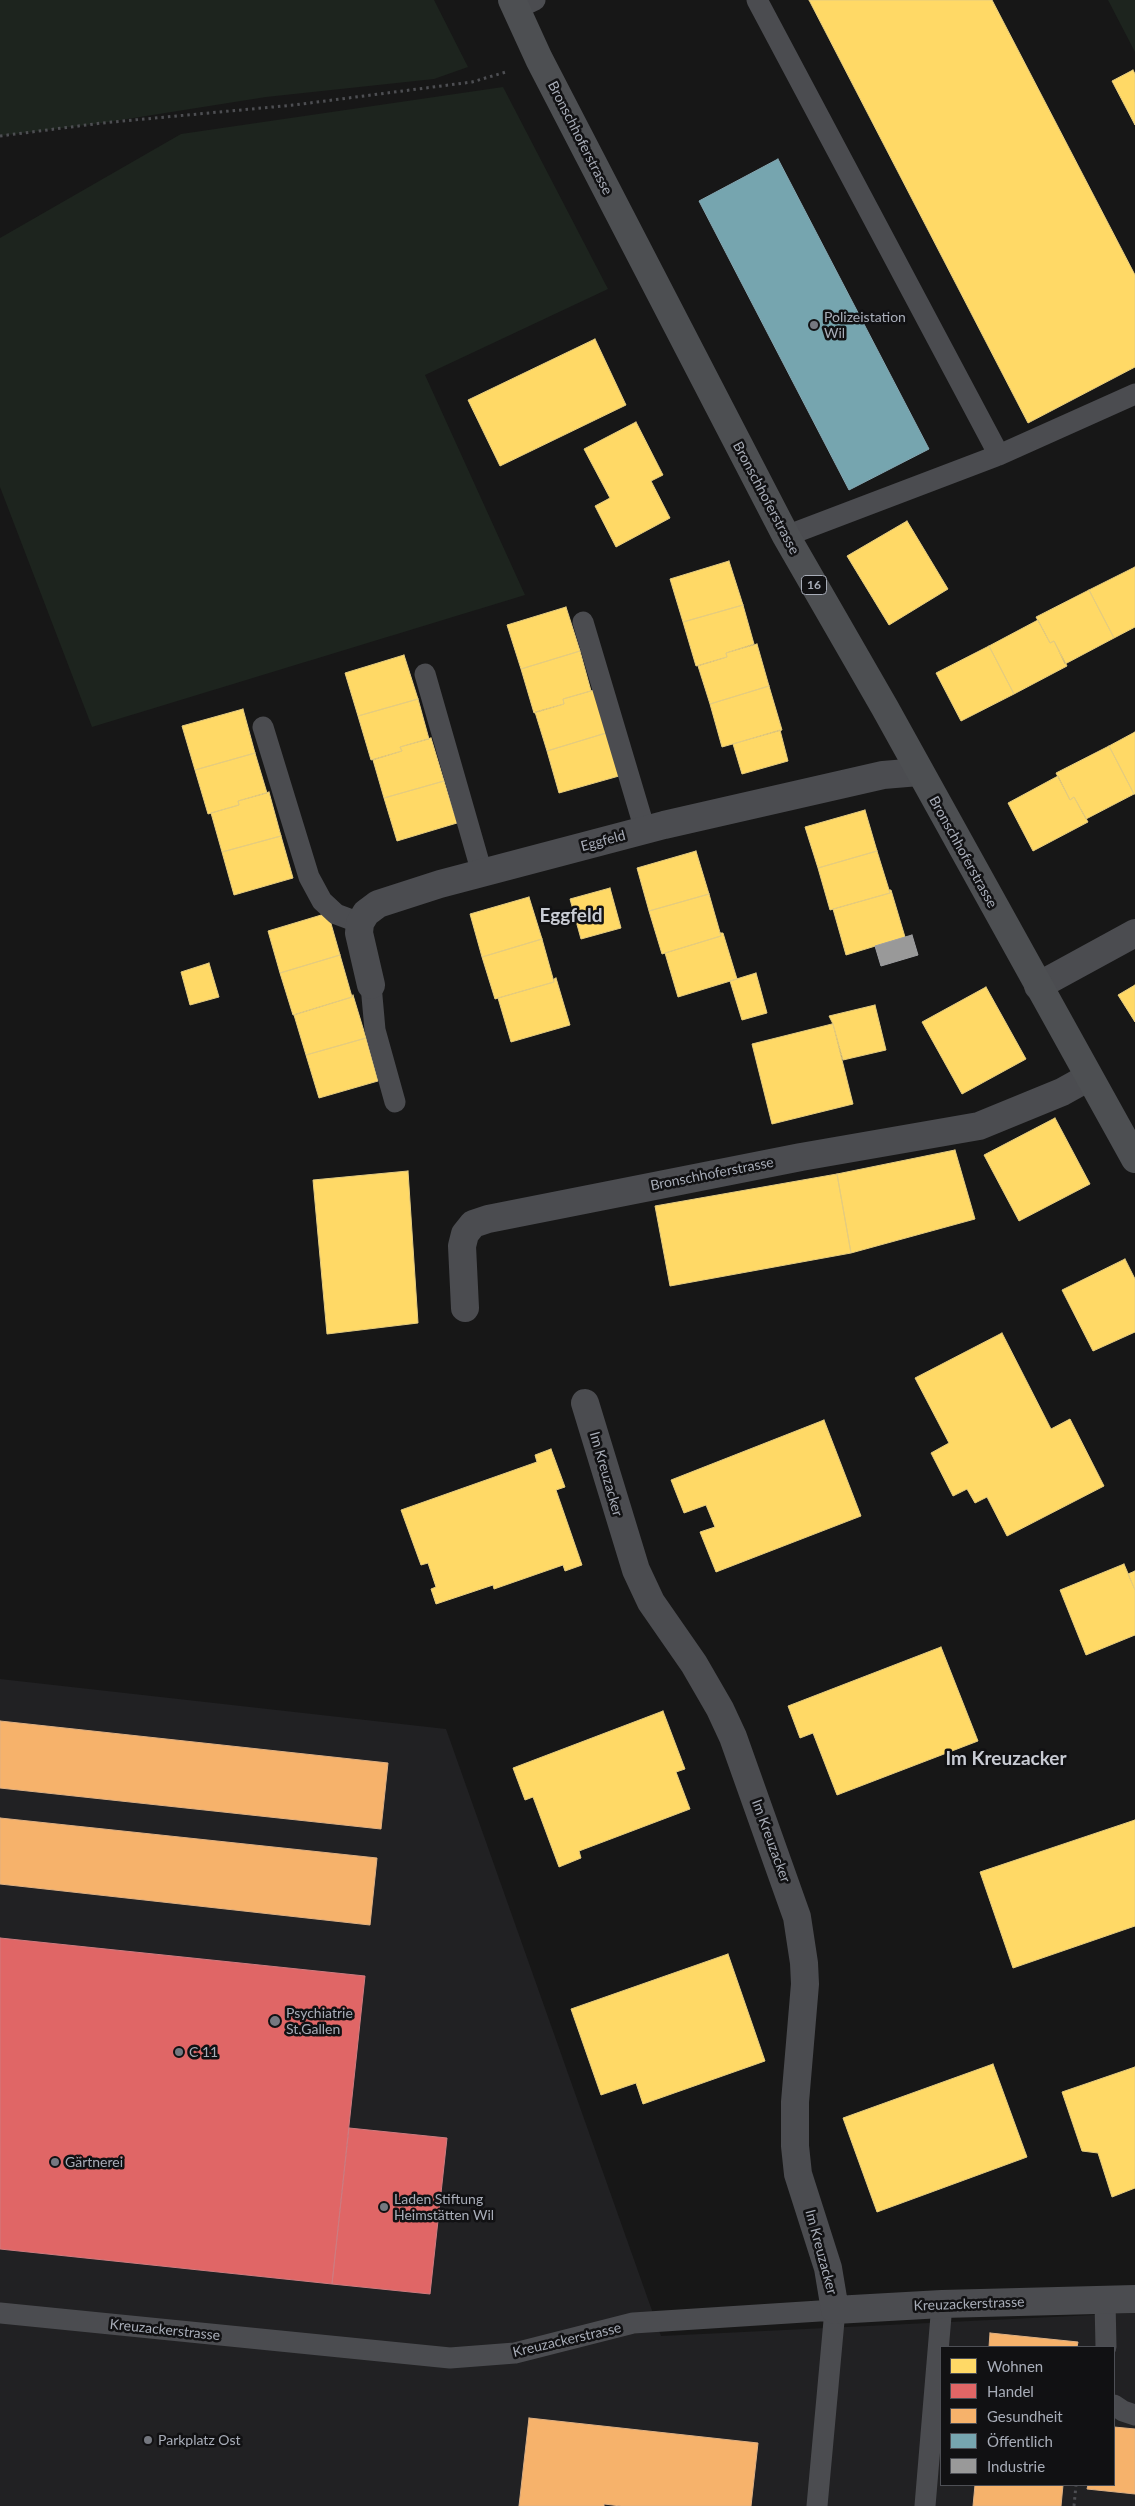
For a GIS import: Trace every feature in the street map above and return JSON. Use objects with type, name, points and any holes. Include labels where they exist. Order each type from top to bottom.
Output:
[{"type":"main road","name":"Bronschhoferstrasse","points":[[521,3],[539,59],[786,536],[1135,1159]]},
{"type":"street","name":"Eggfeld","points":[[360,922],[366,913],[378,904],[482,873],[645,830],[883,775],[919,772]]},
{"type":"street","points":[[360,922],[358,933],[360,947],[371,985]]},
{"type":"street","points":[[1038,986],[1135,932]]},
{"type":"street","name":"Bronschhoferstrasse","points":[[465,1308],[462,1246],[465,1234],[473,1224],[488,1219],[801,1156],[979,1126],[1062,1092],[1089,1077]]},
{"type":"street","name":"Im Kreuzacker","points":[[585,1403],[636,1570],[651,1602],[694,1664],[720,1709],[733,1737],[797,1917],[805,1984],[795,2102],[795,2146],[798,2174],[828,2268],[835,2310]]},
{"type":"street","name":"Kreuzackerstrasse","points":[[835,2310],[942,2304],[1135,2299]]},
{"type":"lane","points":[[757,0],[999,455]]},
{"type":"lane","points":[[786,536],[999,455],[1135,394]]},
{"type":"lane","points":[[583,622],[645,830]]},
{"type":"lane","points":[[425,674],[482,873]]},
{"type":"lane","points":[[263,727],[309,877],[322,901],[336,914],[360,922]]},
{"type":"lane","points":[[371,985],[376,1030],[395,1102]]},
{"type":"lane","points":[[1105,2301],[1106,2346]]},
{"type":"lane","points":[[926,2506],[942,2304]]},
{"type":"lane","points":[[818,2506],[835,2310]]},
{"type":"lane","name":"Kreuzackerstrasse","points":[[0,2313],[450,2358],[515,2354],[633,2324],[835,2310]]},
{"type":"lane","points":[[1115,2406],[1135,2415]]},
{"type":"path","points":[[0,136],[102,123],[294,105],[472,82],[504,73]]},
{"type":"path","points":[[1074,2506],[1076,2486]]},
{"type":"shaded area","points":[[0,0],[434,0],[468,67],[434,79],[266,97],[102,123],[0,136]]},
{"type":"shaded area","points":[[1108,0],[1135,0],[1135,52]]},
{"type":"shaded area","points":[[503,87],[608,289],[425,375],[525,595],[92,727],[0,487],[0,238],[181,134]]},
{"type":"shaded area","name":"Psychiatrie St.Gallen","points":[[0,1679],[446,1729],[661,2336],[1135,2313],[1135,2506],[0,2506]]},
{"type":"building: Wohnen","points":[[809,0],[992,0],[1135,275],[1135,367],[1028,423]]},
{"type":"building: Wohnen","points":[[1133,70],[1135,74],[1135,125],[1112,81]]},
{"type":"building: Wohnen","points":[[595,339],[626,405],[500,466],[468,400]]},
{"type":"building: Wohnen","points":[[636,422],[663,475],[651,481],[670,518],[616,547],[595,506],[610,498],[584,449]]},
{"type":"building: Wohnen","points":[[907,521],[948,589],[889,625],[847,556]]},
{"type":"building: Wohnen","points":[[729,561],[743,605],[683,622],[670,579]]},
{"type":"building: Wohnen","points":[[1135,567],[1135,627],[1114,638],[1089,590]]},
{"type":"building: Wohnen","points":[[1089,590],[1114,638],[1065,664],[1054,641],[1050,643],[1036,617]]},
{"type":"building: Wohnen","points":[[743,605],[754,644],[726,653],[727,657],[696,666],[683,622]]},
{"type":"building: Wohnen","points":[[566,607],[580,651],[521,669],[507,625]]},
{"type":"building: Wohnen","points":[[1038,620],[1050,643],[1054,641],[1067,666],[1014,694],[989,646]]},
{"type":"building: Wohnen","points":[[757,644],[769,686],[710,704],[698,666],[727,657],[726,653]]},
{"type":"building: Wohnen","points":[[989,646],[1014,694],[961,721],[936,673]]},
{"type":"building: Wohnen","points":[[580,651],[591,691],[563,699],[564,704],[534,713],[521,669]]},
{"type":"building: Wohnen","points":[[404,655],[418,699],[358,716],[345,673]]},
{"type":"building: Wohnen","points":[[769,686],[782,730],[722,747],[710,704]]},
{"type":"building: Wohnen","points":[[594,690],[606,733],[547,751],[535,712],[564,704],[563,699]]},
{"type":"building: Wohnen","points":[[418,699],[429,739],[400,747],[402,751],[371,760],[358,716]]},
{"type":"building: Wohnen","points":[[243,709],[255,753],[195,770],[182,726]]},
{"type":"building: Wohnen","points":[[780,730],[788,761],[742,774],[733,744]]},
{"type":"building: Wohnen","points":[[1135,732],[1135,794],[1134,794],[1109,746]]},
{"type":"building: Wohnen","points":[[606,733],[619,776],[559,793],[547,751]]},
{"type":"building: Wohnen","points":[[431,738],[444,781],[384,798],[373,760],[402,751],[400,747]]},
{"type":"building: Wohnen","points":[[1109,746],[1134,794],[1086,819],[1074,797],[1070,800],[1056,773]]},
{"type":"building: Wohnen","points":[[255,753],[267,793],[238,801],[239,805],[208,814],[195,770]]},
{"type":"building: Wohnen","points":[[1058,776],[1070,800],[1074,797],[1088,822],[1033,851],[1008,803]]},
{"type":"building: Wohnen","points":[[444,781],[457,823],[397,841],[384,798]]},
{"type":"building: Wohnen","points":[[269,792],[281,836],[222,852],[211,813],[239,805],[238,801]]},
{"type":"building: Wohnen","points":[[865,810],[877,851],[818,868],[805,827]]},
{"type":"building: Wohnen","points":[[281,836],[293,878],[234,895],[222,852]]},
{"type":"building: Wohnen","points":[[696,851],[709,894],[649,911],[637,868]]},
{"type":"building: Wohnen","points":[[877,851],[890,893],[830,910],[818,868]]},
{"type":"building: Wohnen","points":[[610,888],[621,928],[581,939],[570,899]]},
{"type":"building: Wohnen","points":[[889,890],[891,890],[905,937],[846,955],[833,909],[890,893]]},
{"type":"building: Wohnen","points":[[709,894],[721,936],[662,954],[649,911]]},
{"type":"building: Wohnen","points":[[529,897],[542,939],[482,957],[470,914]]},
{"type":"building: Wohnen","points":[[328,913],[340,955],[280,973],[268,931]]},
{"type":"building: Wohnen","points":[[720,933],[723,933],[737,979],[678,997],[665,953],[721,936]]},
{"type":"building: Wohnen","points":[[542,939],[554,982],[495,999],[482,957]]},
{"type":"building: Wohnen","points":[[340,955],[352,997],[293,1015],[280,973]]},
{"type":"building: Wohnen","points":[[209,963],[219,997],[190,1005],[181,972]]},
{"type":"building: Wohnen","points":[[756,973],[767,1013],[742,1020],[730,981]]},
{"type":"building: Wohnen","points":[[556,978],[570,1025],[511,1042],[498,998],[554,982]]},
{"type":"building: Wohnen","points":[[1135,985],[1135,1022],[1118,995]]},
{"type":"building: Wohnen","points":[[986,987],[1026,1059],[962,1094],[922,1022]]},
{"type":"building: Wohnen","points":[[353,995],[366,1038],[306,1055],[294,1015],[352,997]]},
{"type":"building: Wohnen","points":[[875,1005],[886,1050],[843,1060],[829,1016]]},
{"type":"building: Wohnen","points":[[833,1024],[853,1104],[772,1124],[752,1044]]},
{"type":"building: Wohnen","points":[[366,1038],[378,1081],[319,1098],[306,1055]]},
{"type":"building: Wohnen","points":[[1055,1118],[1090,1184],[1019,1221],[984,1155]]},
{"type":"building: Wohnen","points":[[955,1150],[975,1219],[851,1253],[837,1174]]},
{"type":"building: Wohnen","points":[[408,1171],[418,1323],[327,1334],[313,1180]]},
{"type":"building: Wohnen","points":[[837,1174],[851,1253],[670,1286],[655,1206]]},
{"type":"building: Wohnen","points":[[1125,1259],[1135,1279],[1135,1332],[1093,1351],[1062,1290]]},
{"type":"building: Wohnen","points":[[1002,1333],[1051,1429],[1070,1419],[1104,1486],[1007,1536],[987,1497],[975,1503],[967,1489],[953,1496],[931,1453],[949,1443],[915,1378]]},
{"type":"building: Wohnen","points":[[824,1420],[861,1516],[716,1572],[700,1532],[715,1527],[706,1505],[684,1513],[671,1480]]},
{"type":"building: Wohnen","points":[[551,1449],[565,1487],[556,1490],[582,1565],[565,1571],[563,1565],[494,1589],[493,1585],[436,1604],[431,1589],[436,1587],[428,1563],[421,1565],[401,1510],[537,1462],[535,1455]]},
{"type":"building: Wohnen","points":[[1124,1564],[1135,1590],[1135,1635],[1086,1655],[1060,1590]]},
{"type":"building: Wohnen","points":[[1135,1571],[1135,1590],[1128,1574]]},
{"type":"building: Wohnen","points":[[941,1647],[978,1741],[837,1795],[813,1733],[800,1738],[788,1706]]},
{"type":"building: Wohnen","points":[[663,1711],[685,1769],[676,1772],[690,1809],[579,1851],[581,1858],[559,1867],[533,1797],[525,1800],[513,1768]]},
{"type":"building: Wohnen","points":[[1135,1820],[1135,1926],[1013,1968],[980,1872]]},
{"type":"building: Wohnen","points":[[728,1954],[765,2061],[643,2104],[636,2083],[601,2095],[571,2009]]},
{"type":"building: Wohnen","points":[[993,2064],[1027,2157],[877,2212],[843,2118]]},
{"type":"building: Wohnen","points":[[1135,2067],[1135,2188],[1112,2197],[1098,2153],[1082,2151],[1062,2092]]},
{"type":"building: Handel","name":"C 11","points":[[0,1938],[365,1976],[332,2284],[0,2249]]},
{"type":"building: Handel","points":[[349,2128],[447,2138],[430,2294],[332,2284]]},
{"type":"building: Gesundheit","points":[[0,1721],[388,1763],[381,1829],[0,1788]]},
{"type":"building: Gesundheit","points":[[0,1818],[377,1858],[370,1925],[0,1884]]},
{"type":"building: Gesundheit","points":[[990,2333],[1078,2342],[1077,2346],[989,2346]]},
{"type":"building: Gesundheit","points":[[529,2418],[758,2443],[751,2506],[621,2506],[604,2504],[604,2506],[519,2506]]},
{"type":"building: Gesundheit","points":[[1115,2427],[1135,2429],[1135,2494],[1087,2489],[1088,2486],[1115,2486]]},
{"type":"building: Gesundheit","points":[[975,2486],[1063,2486],[1061,2506],[973,2506]]},
{"type":"building: Öffentlich","name":"Polizeistation Wil","points":[[778,159],[929,449],[849,490],[699,201]]},
{"type":"building: Industrie","points":[[912,935],[918,955],[881,966],[875,946]]},
{"type":"place","name":"Polizeistation Wil","points":[[814,325]]},
{"type":"place","name":"Psychiatrie St.Gallen","points":[[275,2021]]},
{"type":"place","name":"C 11","points":[[179,2052]]},
{"type":"place","name":"Gärtnerei","points":[[55,2162]]},
{"type":"place","name":"Laden Stiftung Heimstätten Wil","points":[[384,2207]]},
{"type":"place","name":"Parkplatz Ost","points":[[148,2440]]},
{"type":"district","name":"Eggfeld","points":[[571,916]]},
{"type":"district","name":"Im Kreuzacker","points":[[1006,1759]]}]
